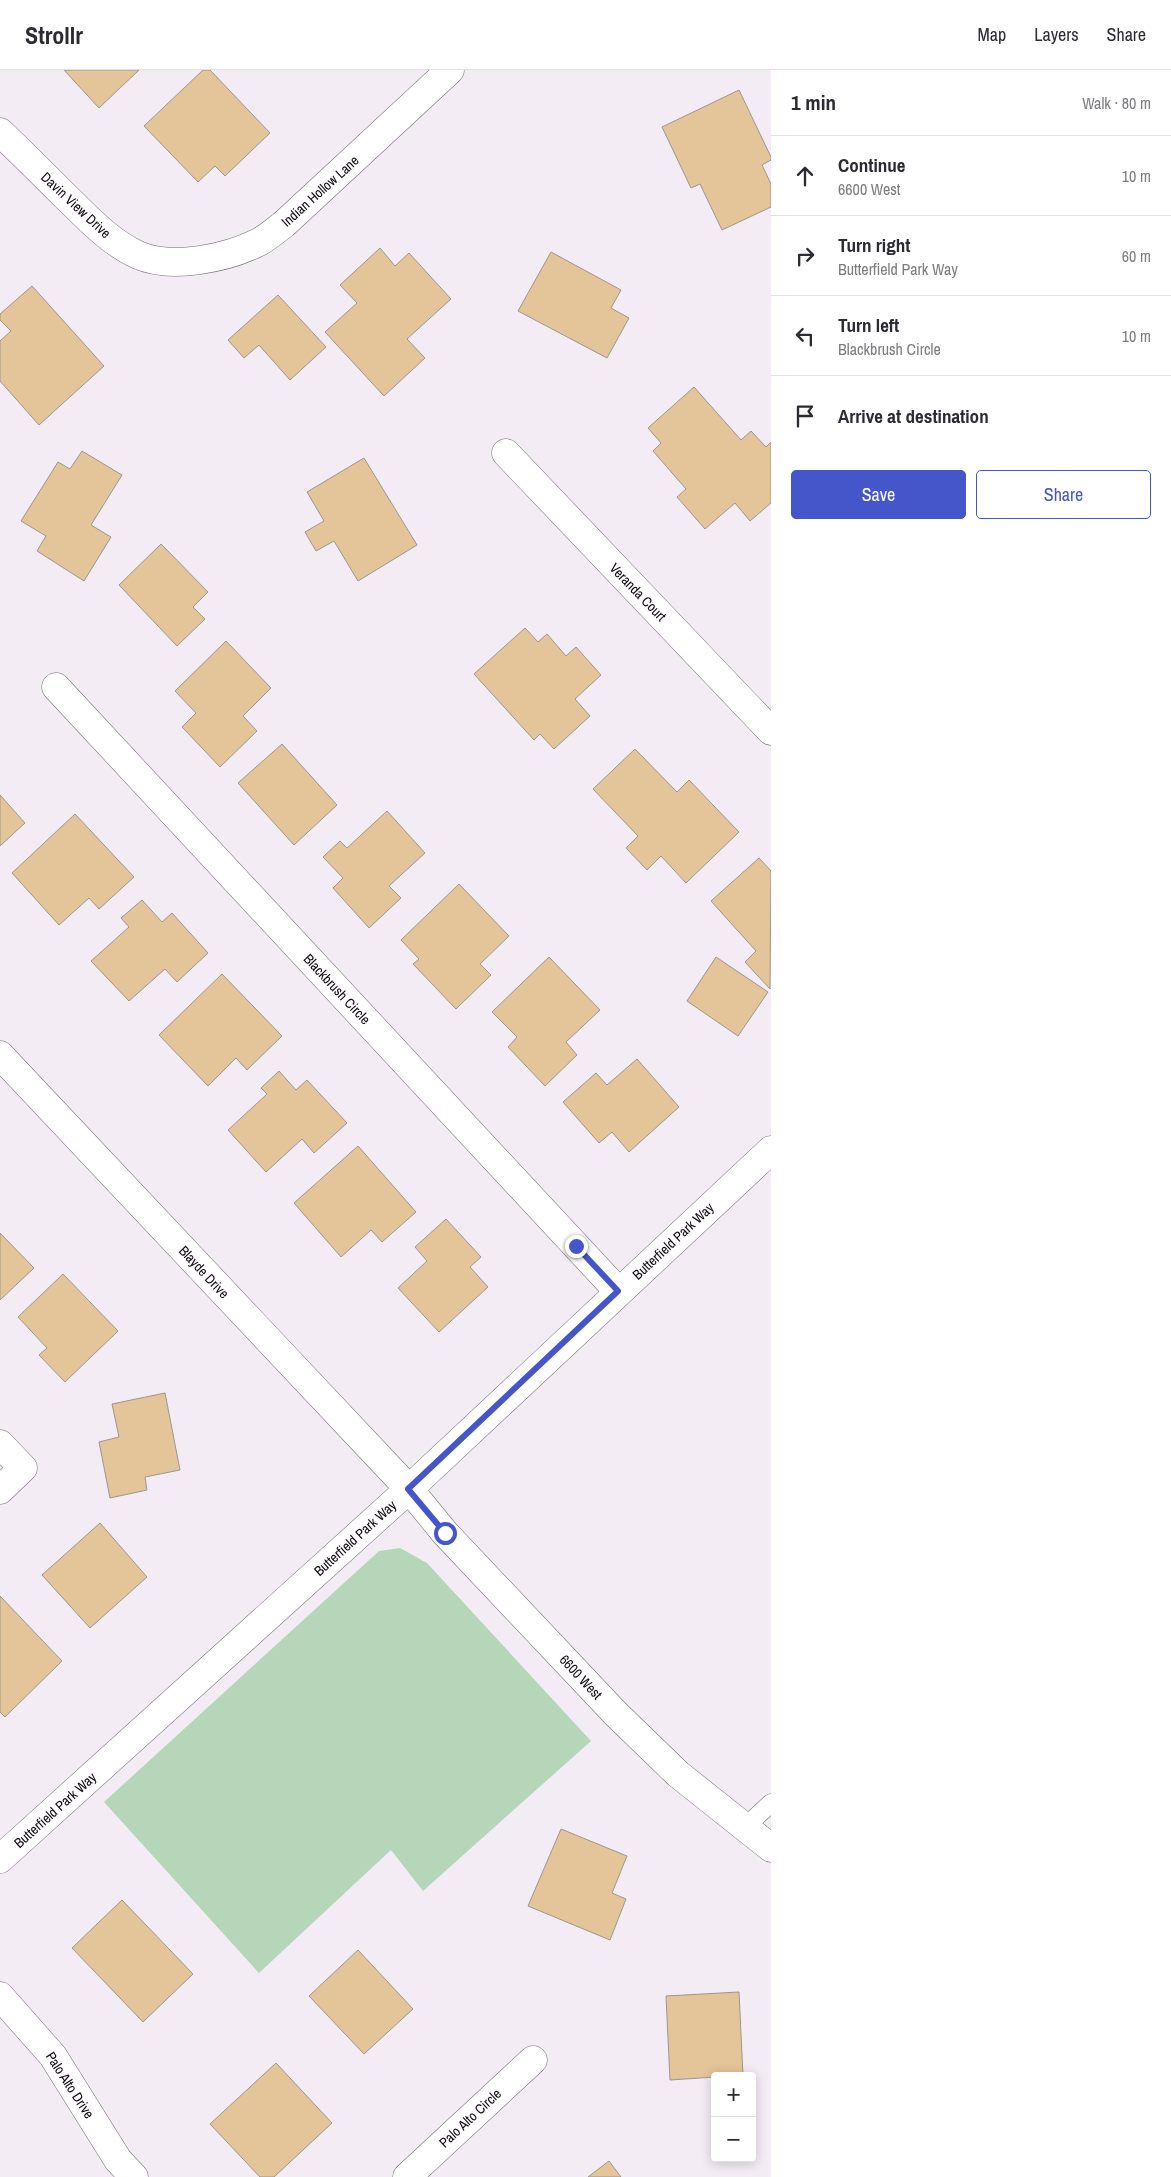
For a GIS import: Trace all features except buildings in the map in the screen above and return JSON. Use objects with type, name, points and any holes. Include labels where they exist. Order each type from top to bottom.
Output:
[{"type":"street","name":"Indian Hollow Lane","points":[[164,261],[210,258],[236,252],[261,241],[284,224],[450,70]]},
{"type":"street","name":"Davin View Drive","points":[[0,132],[91,222],[117,244],[139,256],[164,261]]},
{"type":"street","name":"Veranda Court","points":[[506,453],[771,731]]},
{"type":"street","name":"Blackbrush Circle","points":[[56,687],[618,1291]]},
{"type":"street","name":"Blayde Drive","points":[[0,1055],[408,1489]]},
{"type":"street","name":"Butterfield Park Way","points":[[0,1859],[408,1489],[771,1150]]},
{"type":"street","points":[[0,1444],[22,1468],[0,1490]]},
{"type":"street","name":"6600 West","points":[[408,1489],[445,1533],[616,1714],[678,1774],[771,1848]]},
{"type":"street","name":"Palo Alto Drive","points":[[0,1996],[53,2056],[118,2160],[134,2177]]},
{"type":"street","name":"Palo Alto Circle","points":[[407,2177],[533,2060]]},
{"type":"lane","points":[[744,1828],[771,1803]]},
{"type":"green space","points":[[400,1548],[427,1563],[591,1741],[423,1891],[391,1850],[259,1973],[104,1802],[379,1551]]},
{"type":"route","points":[[445,1533],[408,1489],[618,1291],[576,1246]]}]
